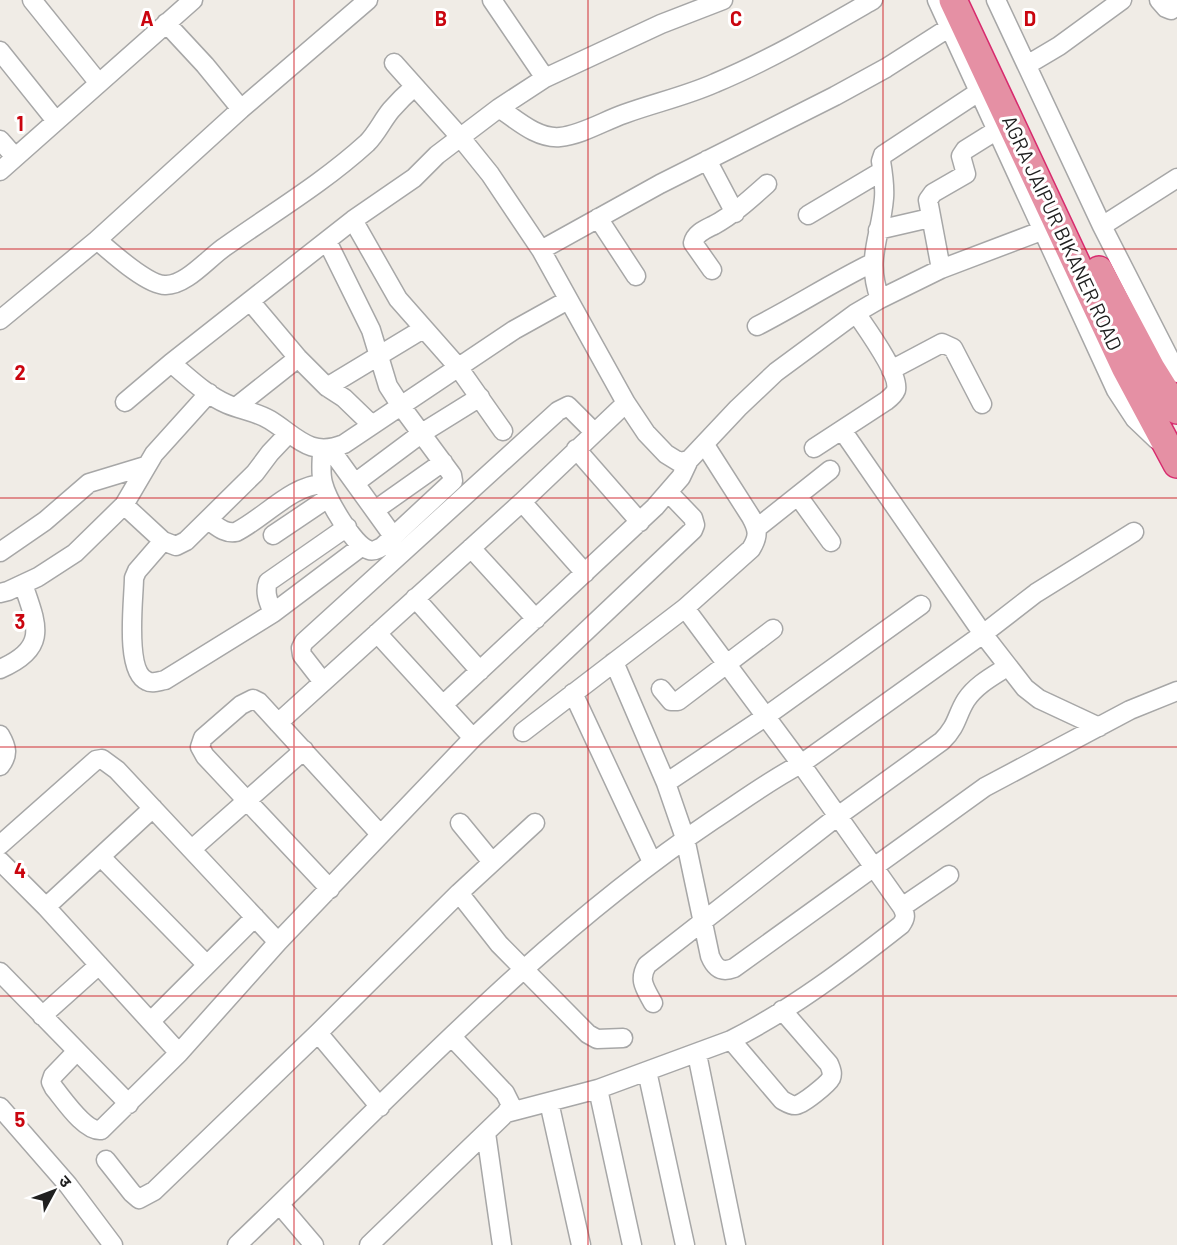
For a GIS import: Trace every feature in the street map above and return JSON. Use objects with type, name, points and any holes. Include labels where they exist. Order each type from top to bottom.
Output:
[{"type":"highway","name":"AGRA JAIPUR BIKANER ROAD","points":[[953,0],[1050,227],[1174,459]]},
{"type":"highway","name":"AGRA JAIPUR BIKANER ROAD","points":[[972,0],[1116,305],[1177,410]]},
{"type":"street","points":[[32,0],[98,82]]},
{"type":"street","points":[[0,171],[193,0]]},
{"type":"street","points":[[4,309],[96,240],[241,109],[368,0]]},
{"type":"street","points":[[492,0],[545,78]]},
{"type":"street","points":[[125,402],[353,220],[414,178],[437,155],[499,108],[545,78],[662,24],[723,0]]},
{"type":"street","points":[[499,108],[535,132],[560,137],[574,134],[611,118],[715,84],[759,64],[873,0]]},
{"type":"street","points":[[444,704],[640,522],[681,477],[689,460],[776,372],[856,313],[880,299],[941,269],[1050,227],[997,130],[937,0]]},
{"type":"street","points":[[996,0],[1102,226],[1177,371]]},
{"type":"street","points":[[1159,0],[1170,10],[1177,6]]},
{"type":"street","points":[[1027,65],[1059,46],[1118,1]]},
{"type":"street","points":[[166,23],[241,109]]},
{"type":"street","points":[[541,250],[707,160],[835,96],[886,68],[950,27]]},
{"type":"street","points":[[0,51],[56,120]]},
{"type":"street","points":[[394,63],[489,174],[541,250],[626,403],[646,433],[666,454],[679,462],[689,460]]},
{"type":"street","points":[[96,240],[138,273],[157,284],[176,284],[217,252],[341,166],[369,141],[391,109],[414,87]]},
{"type":"street","points":[[880,299],[874,283],[873,263],[884,201],[881,161],[888,150],[980,91]]},
{"type":"street","points":[[941,269],[928,200],[930,196],[966,174],[962,153],[997,130]]},
{"type":"street","points":[[0,140],[15,158]]},
{"type":"street","points":[[707,160],[735,213]]},
{"type":"street","points":[[808,215],[882,171]]},
{"type":"street","points":[[1102,226],[1177,178]]},
{"type":"street","points":[[712,270],[693,243],[694,239],[699,233],[735,213],[767,184]]},
{"type":"street","points":[[598,218],[636,276]]},
{"type":"street","points":[[878,230],[930,218]]},
{"type":"street","points":[[353,220],[398,299],[458,367],[503,431]]},
{"type":"street","points":[[208,520],[224,531],[236,532],[314,484],[326,491],[347,527],[362,546],[374,551],[382,547],[453,481],[452,475],[388,386],[371,330],[327,241]]},
{"type":"street","points":[[757,326],[787,311],[839,279],[873,263]]},
{"type":"street","points":[[171,363],[209,393],[236,407],[271,420],[288,434],[312,447],[326,450],[344,444],[530,320],[568,300]]},
{"type":"street","points":[[250,301],[298,358],[327,387],[344,398],[372,425]]},
{"type":"street","points":[[814,448],[893,395],[896,389],[896,381],[891,370],[856,313]]},
{"type":"street","points":[[327,387],[423,329]]},
{"type":"street","points":[[891,370],[942,343],[948,345],[953,348],[982,404]]},
{"type":"street","points":[[236,407],[298,358]]},
{"type":"street","points":[[0,593],[46,572],[75,553],[124,506],[153,454],[209,393]]},
{"type":"street","points":[[355,483],[422,433],[480,397]]},
{"type":"street","points":[[278,723],[522,502],[626,403]]},
{"type":"street","points":[[323,682],[302,655],[301,648],[304,642],[558,411],[568,406],[594,432]]},
{"type":"street","points":[[842,430],[983,634],[1025,688],[1039,699],[1099,727]]},
{"type":"street","points":[[124,506],[164,541],[176,546],[186,541],[255,473],[288,434]]},
{"type":"street","points":[[523,732],[685,608],[751,549],[758,535],[757,528],[705,445]]},
{"type":"street","points":[[576,449],[640,522]]},
{"type":"street","points":[[326,450],[355,483],[393,536]]},
{"type":"street","points":[[326,450],[326,491]]},
{"type":"street","points":[[375,510],[442,462]]},
{"type":"street","points":[[0,552],[45,521],[89,483],[145,466]]},
{"type":"street","points":[[757,528],[830,470]]},
{"type":"street","points":[[273,535],[326,491]]},
{"type":"street","points":[[77,1051],[53,1076],[51,1082],[87,1126],[101,1130],[178,1053],[380,834],[473,738],[693,530],[695,525],[693,518],[669,492]]},
{"type":"street","points":[[798,496],[831,542]]},
{"type":"street","points":[[522,502],[585,573]]},
{"type":"street","points":[[273,614],[267,597],[268,582],[347,527]]},
{"type":"street","points":[[237,1245],[525,968],[652,862],[770,781],[801,764],[983,634],[1036,593],[1134,532]]},
{"type":"street","points":[[164,541],[136,571],[134,578],[133,660],[141,677],[147,682],[165,680],[273,614],[362,546]]},
{"type":"street","points":[[471,548],[536,619]]},
{"type":"street","points":[[0,669],[24,654],[33,644],[37,633],[35,619],[23,584]]},
{"type":"street","points":[[414,598],[480,671]]},
{"type":"street","points":[[666,783],[765,717],[921,605]]},
{"type":"street","points":[[506,1113],[598,1089],[732,1040],[846,967],[901,925],[906,915],[801,764],[685,608]]},
{"type":"street","points":[[661,689],[671,701],[678,701],[773,629]]},
{"type":"street","points":[[377,633],[473,738]]},
{"type":"street","points":[[614,662],[666,783],[685,838],[710,956],[719,970],[726,971],[734,968],[985,788],[1148,702],[1177,691]]},
{"type":"street","points":[[653,1003],[643,982],[642,974],[647,964],[838,816],[942,741],[953,730],[966,701],[975,690],[1007,667]]},
{"type":"street","points":[[573,693],[652,862]]},
{"type":"street","points":[[330,889],[205,756],[200,747],[203,738],[241,705],[254,699],[380,834]]},
{"type":"street","points":[[0,735],[7,750],[6,759],[0,766]]},
{"type":"street","points":[[192,849],[304,750]]},
{"type":"street","points":[[0,845],[96,760],[102,759],[110,762],[279,942]]},
{"type":"street","points":[[46,907],[153,808]]},
{"type":"street","points":[[460,822],[492,862]]},
{"type":"street","points":[[106,1160],[139,1199],[154,1191],[459,893],[535,823]]},
{"type":"street","points":[[101,857],[207,965]]},
{"type":"street","points":[[0,861],[46,907],[178,1053]]},
{"type":"street","points":[[902,908],[949,875]]},
{"type":"street","points":[[459,893],[482,924],[588,1034],[597,1039],[623,1038]]},
{"type":"street","points":[[151,1021],[255,917]]},
{"type":"street","points":[[42,1016],[99,965]]},
{"type":"street","points":[[0,972],[129,1104]]},
{"type":"street","points":[[732,1040],[782,1100],[796,1106],[804,1102],[830,1081],[832,1073],[829,1064],[782,1010]]},
{"type":"street","points":[[318,1033],[380,1107]]},
{"type":"street","points":[[369,1245],[486,1133],[511,1105],[505,1093],[452,1037]]},
{"type":"street","points":[[697,1054],[736,1245]]},
{"type":"street","points":[[647,1071],[686,1245]]},
{"type":"street","points":[[598,1089],[632,1245]]},
{"type":"street","points":[[549,1102],[581,1245]]},
{"type":"street","points":[[0,1107],[68,1185],[113,1245]]},
{"type":"street","points":[[486,1133],[502,1245]]},
{"type":"street","points":[[280,1204],[314,1245]]}]
